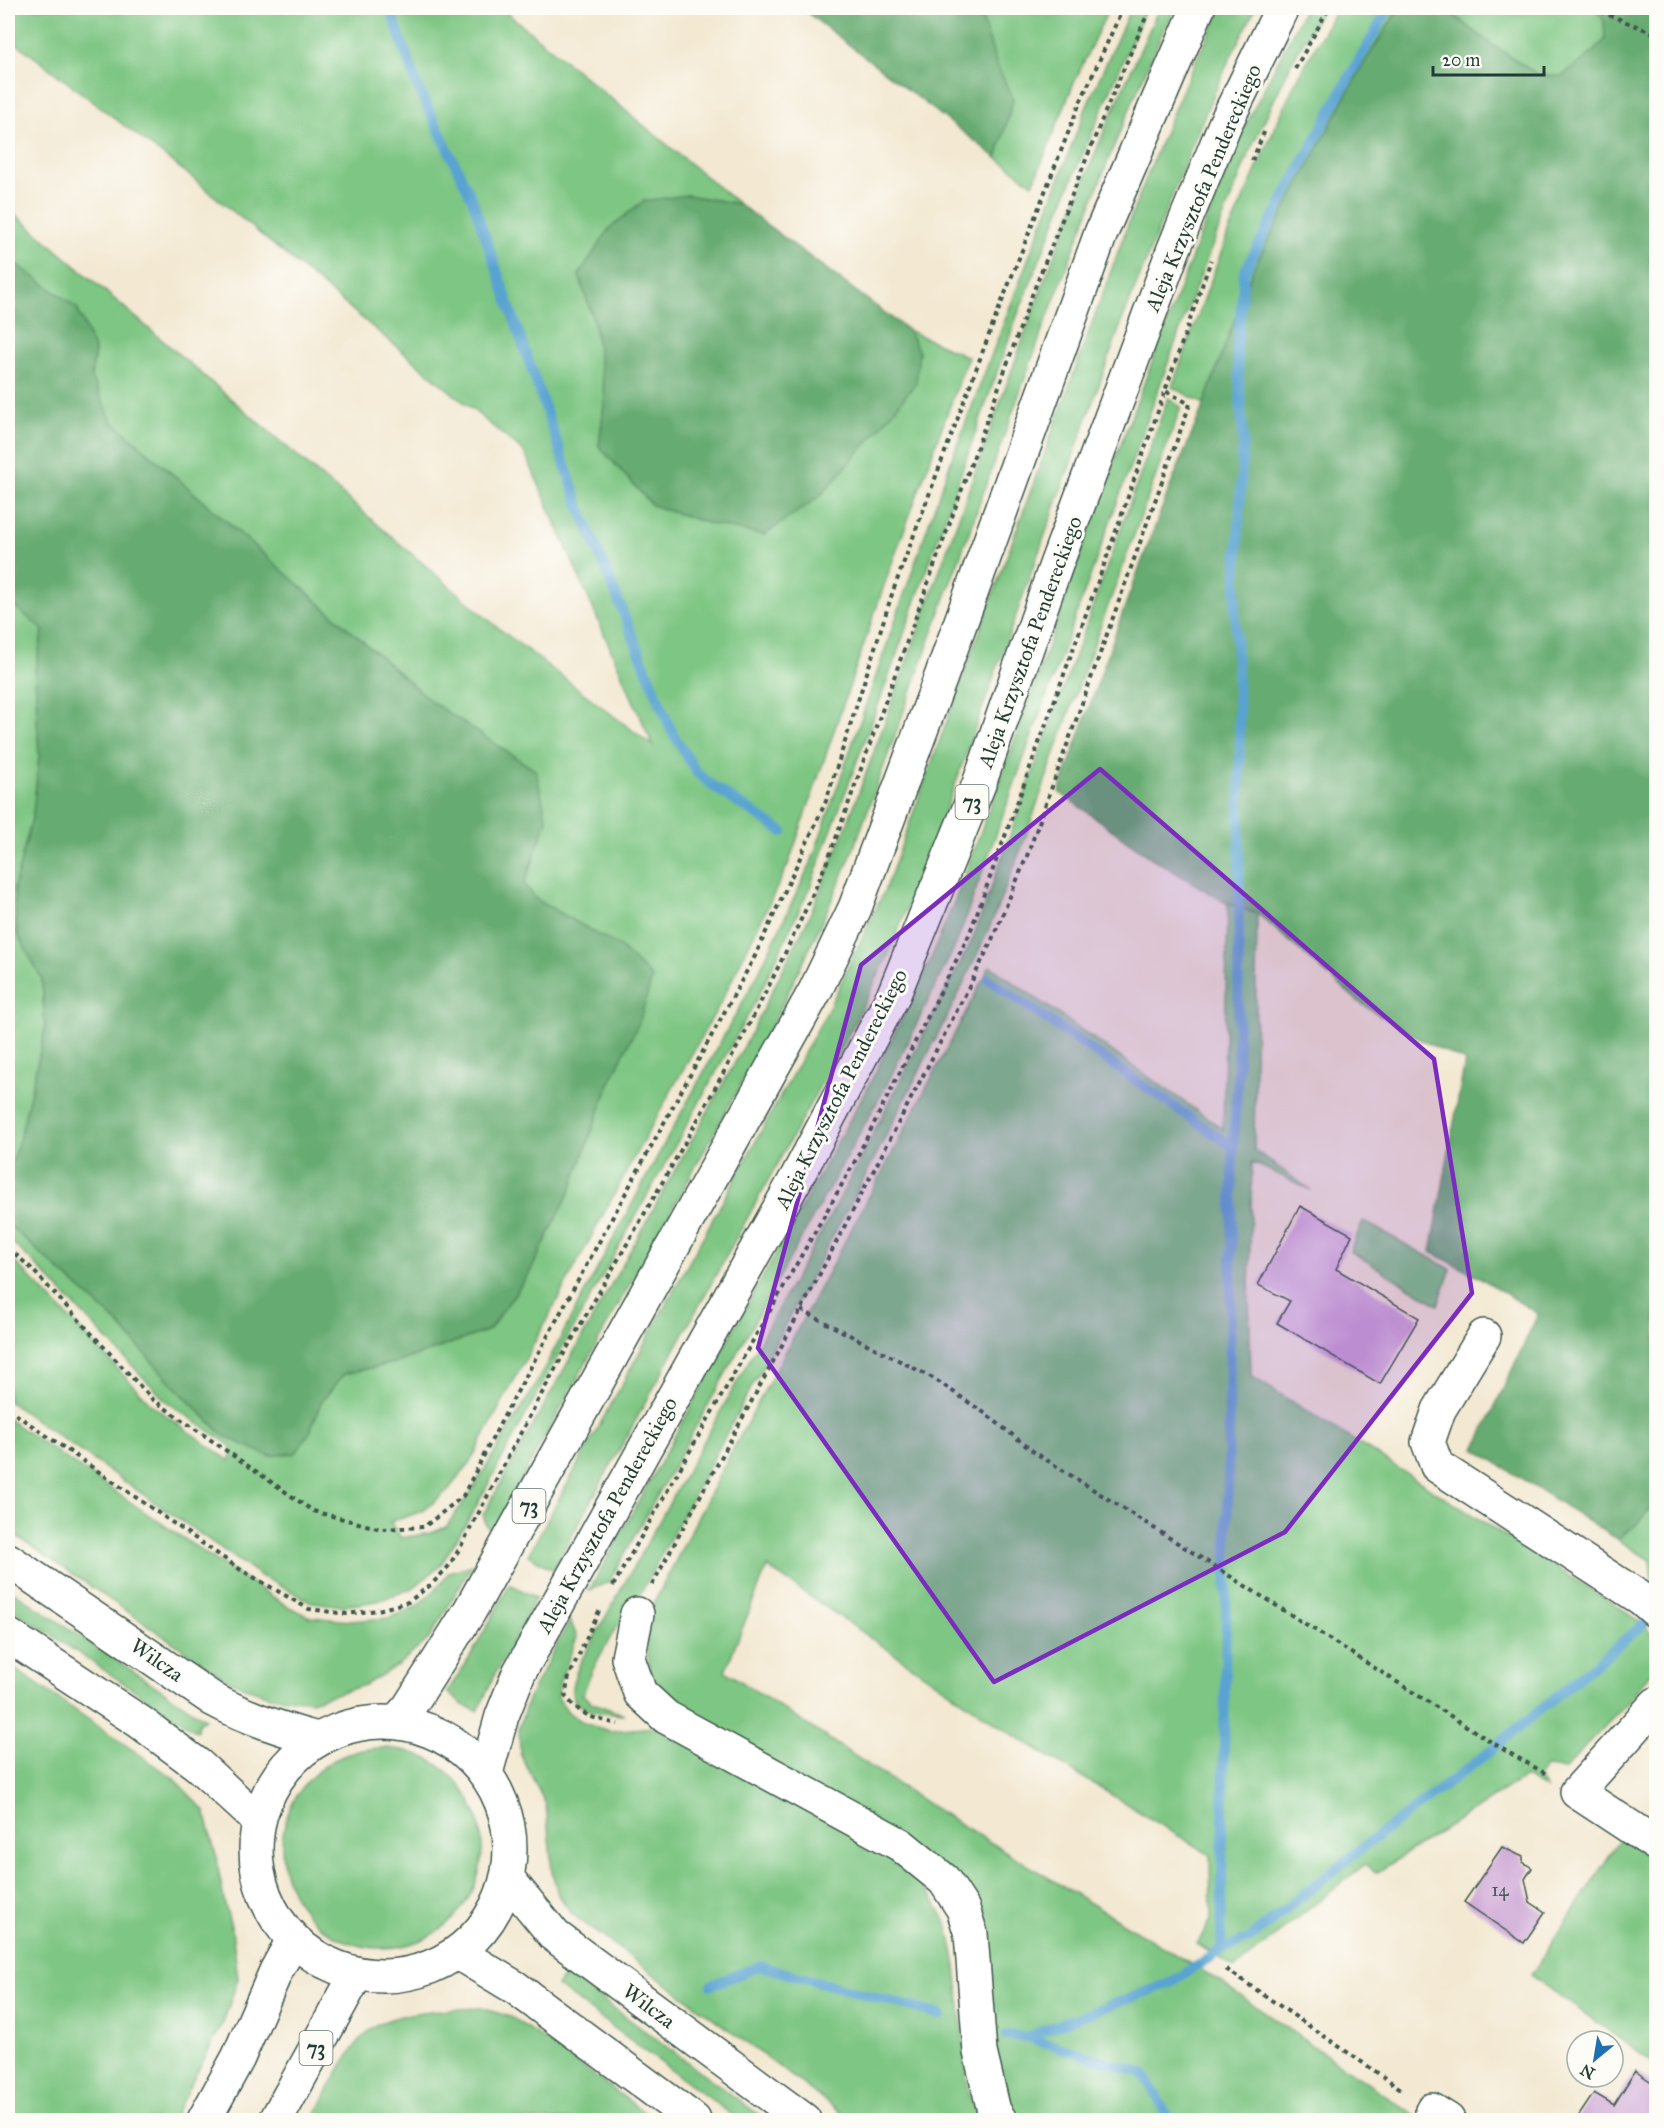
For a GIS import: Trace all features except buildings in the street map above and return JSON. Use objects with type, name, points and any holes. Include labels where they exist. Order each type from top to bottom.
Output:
[{"type":"main road","name":"73","points":[[396,1722],[410,1707],[469,1612],[815,991],[855,908],[1101,233],[1198,8]]},
{"type":"main road","name":"Aleja Krzysztofa Pendereckiego","points":[[486,1773],[502,1716],[519,1673],[798,1175],[894,994],[979,784],[1056,565],[1173,251],[1225,124],[1282,8]]},
{"type":"main road","points":[[1484,1336],[1439,1410],[1428,1442],[1437,1466],[1649,1605]]},
{"type":"main road","name":"Wilcza","points":[[8,1560],[214,1700],[240,1714],[271,1726],[317,1739]]},
{"type":"main road","points":[[637,1614],[628,1658],[640,1693],[666,1717],[901,1845],[944,1880],[963,1909],[971,1934],[980,2052],[994,2111],[1000,2121]]},
{"type":"main road","points":[[8,1635],[140,1722],[198,1765],[258,1821]]},
{"type":"main road","points":[[1656,1704],[1577,1792],[1656,1844]]},
{"type":"main road","points":[[376,1721],[396,1722],[430,1730],[461,1748],[486,1773],[504,1805],[511,1842],[508,1879],[490,1920],[458,1953],[435,1966],[411,1975],[383,1978],[356,1975],[322,1962],[293,1940],[268,1905],[255,1863],[258,1821],[266,1796],[279,1774],[296,1754],[317,1739],[336,1730],[376,1721]]},
{"type":"main road","name":"Wilcza","points":[[508,1879],[555,1936],[804,2121]]},
{"type":"main road","points":[[204,2121],[238,2058],[276,1971],[293,1940]]},
{"type":"main road","points":[[458,1953],[516,1988],[694,2121]]},
{"type":"main road","name":"73","points":[[276,2121],[356,1975]]},
{"type":"path","points":[[8,1248],[30,1267],[152,1399],[313,1510],[381,1529],[424,1527],[463,1496],[503,1418],[755,956],[826,801],[893,591],[978,364],[1079,105],[1123,8]]},
{"type":"path","points":[[8,1408],[242,1570],[309,1609],[347,1614],[378,1610],[408,1602],[432,1584],[448,1567],[572,1339],[749,1027],[808,906],[840,829],[1032,295],[1105,112],[1150,8]]},
{"type":"path","points":[[1290,77],[1329,8]]},
{"type":"path","points":[[1592,8],[1656,34]]},
{"type":"path","points":[[1248,170],[1266,128]]},
{"type":"path","points":[[637,1614],[801,1310],[991,942],[1027,856],[1190,404],[1165,391],[1214,253]]},
{"type":"path","points":[[801,1310],[933,1378],[986,1414],[1034,1452],[1501,1748],[1577,1792]]},
{"type":"path","points":[[594,1619],[569,1677],[565,1696],[578,1710],[591,1717],[620,1724],[666,1717]]},
{"type":"path","points":[[1226,1969],[1440,2115]]},
{"type":"highlighted area","points":[[1100,769],[1434,1059],[1472,1293],[1285,1532],[994,1682],[758,1348],[861,965]]},
{"type":"green space","points":[[8,8],[501,8],[739,204],[687,195],[579,274],[594,322],[605,397],[599,446],[652,505],[707,523],[764,535],[820,496],[879,429],[915,383],[919,352],[908,330],[968,357],[889,571],[788,865],[721,1002],[638,1150],[469,1464],[448,1490],[423,1511],[390,1522],[401,1538],[431,1533],[446,1527],[469,1495],[531,1393],[757,976],[811,863],[945,477],[1086,108],[1131,8],[1146,8],[1074,175],[1017,316],[890,673],[810,887],[757,999],[472,1514],[440,1566],[413,1588],[378,1601],[343,1606],[312,1602],[261,1576],[8,1401],[8,1256],[153,1406],[230,1461],[232,1447],[166,1401],[32,1261],[8,1239],[8,1208],[9,1225],[118,1323],[173,1385],[224,1436],[310,1432],[321,1402],[344,1374],[398,1362],[489,1330],[530,1272],[571,1189],[609,1084],[640,1020],[619,946],[537,900],[524,884],[535,856],[536,771],[432,702],[112,421],[91,377],[95,351],[77,308],[8,258],[8,208],[497,627],[653,746],[525,453],[189,175],[8,37]]},
{"type":"green space","points":[[801,8],[979,8],[996,63],[1013,99],[997,158]]},
{"type":"green space","points":[[979,8],[1109,8],[1073,85],[1033,184],[997,158],[1013,99],[996,63]]},
{"type":"green space","points":[[1159,8],[1176,8],[1162,33],[1111,153],[1044,326],[854,848],[832,900],[784,1001],[732,1101],[493,1530],[487,1527],[483,1515],[748,1039],[808,919],[844,833],[1044,281],[1105,129]]},
{"type":"green space","points":[[1222,8],[1256,8],[1229,60],[1199,128],[1122,321],[949,801],[890,951],[854,1024],[553,1570],[528,1555],[828,1010],[887,885],[1130,219],[1184,86]]},
{"type":"green space","points":[[1305,8],[1323,8],[1293,60],[1248,155],[1192,297],[956,944],[885,1088],[609,1582],[589,1591],[870,1083],[930,961],[1009,756],[1103,491],[1196,246],[1247,122]]},
{"type":"green space","points":[[1337,8],[1399,8],[1360,70],[1253,269],[1204,404],[1172,387],[1229,231],[1294,85]]},
{"type":"green space","points":[[1399,8],[1440,8],[1452,14],[1491,44],[1538,75],[1562,76],[1605,40],[1604,20],[1594,8],[1656,8],[1656,1501],[1637,1524],[1617,1539],[1475,1449],[1538,1314],[1481,1278],[1431,1252],[1465,1061],[1419,1039],[1360,1003],[1258,914],[1228,904],[1150,857],[1059,792],[1125,606],[1204,404],[1253,269],[1360,70]]},
{"type":"green space","points":[[1440,8],[1594,8],[1604,20],[1605,40],[1562,76],[1538,75],[1491,44],[1452,14]]},
{"type":"green space","points":[[687,195],[739,204],[908,330],[919,352],[916,383],[879,429],[820,496],[764,535],[707,523],[652,505],[599,446],[605,397],[594,322],[579,275],[609,229],[643,201]]},
{"type":"green space","points":[[8,258],[77,308],[95,351],[91,377],[112,421],[432,702],[536,771],[547,821],[524,884],[537,900],[619,946],[652,978],[640,1020],[609,1084],[571,1189],[530,1272],[489,1330],[398,1362],[344,1374],[321,1402],[310,1432],[296,1453],[269,1456],[224,1436],[173,1385],[118,1323],[9,1225],[8,1178],[45,1031],[42,979],[17,933],[14,888],[33,814],[39,756],[35,672],[43,630],[8,601]]},
{"type":"green space","points":[[1168,398],[1181,407],[1023,844],[988,931],[870,1167],[637,1600],[598,1659],[583,1695],[591,1702],[624,1715],[600,1713],[583,1708],[573,1697],[572,1689],[581,1661],[840,1198],[973,938]]},
{"type":"green space","points":[[8,601],[43,629],[35,672],[39,756],[33,814],[14,888],[17,933],[42,979],[45,1031],[8,1178]]},
{"type":"green space","points":[[1228,904],[1257,914],[1254,1150],[1311,1190],[1252,1162],[1249,1294],[1251,1376],[1630,1614],[1656,1637],[1656,1662],[1653,1670],[1629,1701],[1564,1769],[1546,1767],[1539,1777],[1546,1789],[1525,1777],[1376,1873],[1364,1865],[1235,1968],[1197,1944],[1211,1920],[1210,1855],[1007,1731],[767,1567],[725,1671],[937,1810],[1217,1980],[1421,2120],[1013,2120],[994,2057],[975,1906],[669,1706],[658,1691],[650,1669],[644,1633],[654,1603],[724,1466],[990,966],[1223,1129]]},
{"type":"green space","points":[[1363,1221],[1451,1269],[1438,1305],[1350,1251]]},
{"type":"green space","points":[[8,1419],[211,1557],[287,1606],[311,1617],[350,1621],[388,1618],[416,1607],[437,1588],[449,1572],[472,1565],[429,1639],[398,1665],[365,1685],[311,1701],[269,1696],[231,1682],[8,1530]]},
{"type":"green space","points":[[1656,1501],[1656,1584],[1652,1581],[1650,1560],[1617,1539],[1637,1524]]},
{"type":"green space","points":[[510,1584],[536,1598],[478,1711],[463,1705],[447,1692],[469,1659]]},
{"type":"green space","points":[[8,1588],[205,1719],[198,1723],[197,1732],[8,1606]]},
{"type":"green space","points":[[570,1620],[577,1637],[559,1684],[558,1698],[568,1712],[586,1724],[610,1731],[655,1727],[873,1845],[909,1874],[933,1898],[948,1926],[956,1965],[968,2093],[979,2120],[851,2120],[572,1914],[558,1895],[552,1871],[546,1805],[520,1753],[519,1727],[529,1697]]},
{"type":"green space","points":[[8,1664],[172,1777],[205,1811],[232,1930],[238,1979],[223,2023],[172,2120],[8,2120]]},
{"type":"green space","points":[[382,1748],[401,1750],[429,1760],[459,1785],[474,1810],[480,1829],[482,1848],[480,1867],[470,1895],[445,1925],[420,1940],[401,1946],[382,1948],[363,1946],[335,1936],[305,1911],[290,1886],[284,1867],[282,1848],[284,1829],[294,1801],[319,1771],[344,1756],[363,1750]]},
{"type":"green space","points":[[1621,1838],[1656,1859],[1656,2065],[1625,2043],[1625,2029],[1606,2029],[1531,1975]]},
{"type":"green space","points":[[566,1973],[766,2120],[739,2120],[557,1986]]},
{"type":"green space","points":[[481,2008],[511,2017],[655,2120],[313,2120],[347,2058],[355,2046],[373,2028],[396,2017],[410,2014]]},
{"type":"waterway","points":[[390,8],[417,85],[472,199],[579,505],[672,732],[697,773],[714,787],[783,832]]},
{"type":"waterway","points":[[1221,1950],[1233,1147],[1238,1075],[1240,744],[1235,610],[1243,439],[1237,348],[1244,272],[1349,77],[1389,8]]},
{"type":"waterway","points":[[988,979],[1233,1147]]},
{"type":"waterway","points":[[1026,2037],[1170,1983],[1221,1950],[1250,1938],[1350,1857],[1489,1752],[1656,1614]]},
{"type":"waterway","points":[[711,1985],[760,1966],[941,2015]]},
{"type":"waterway","points":[[1006,2035],[1026,2037],[1143,2073],[1170,2120]]}]
